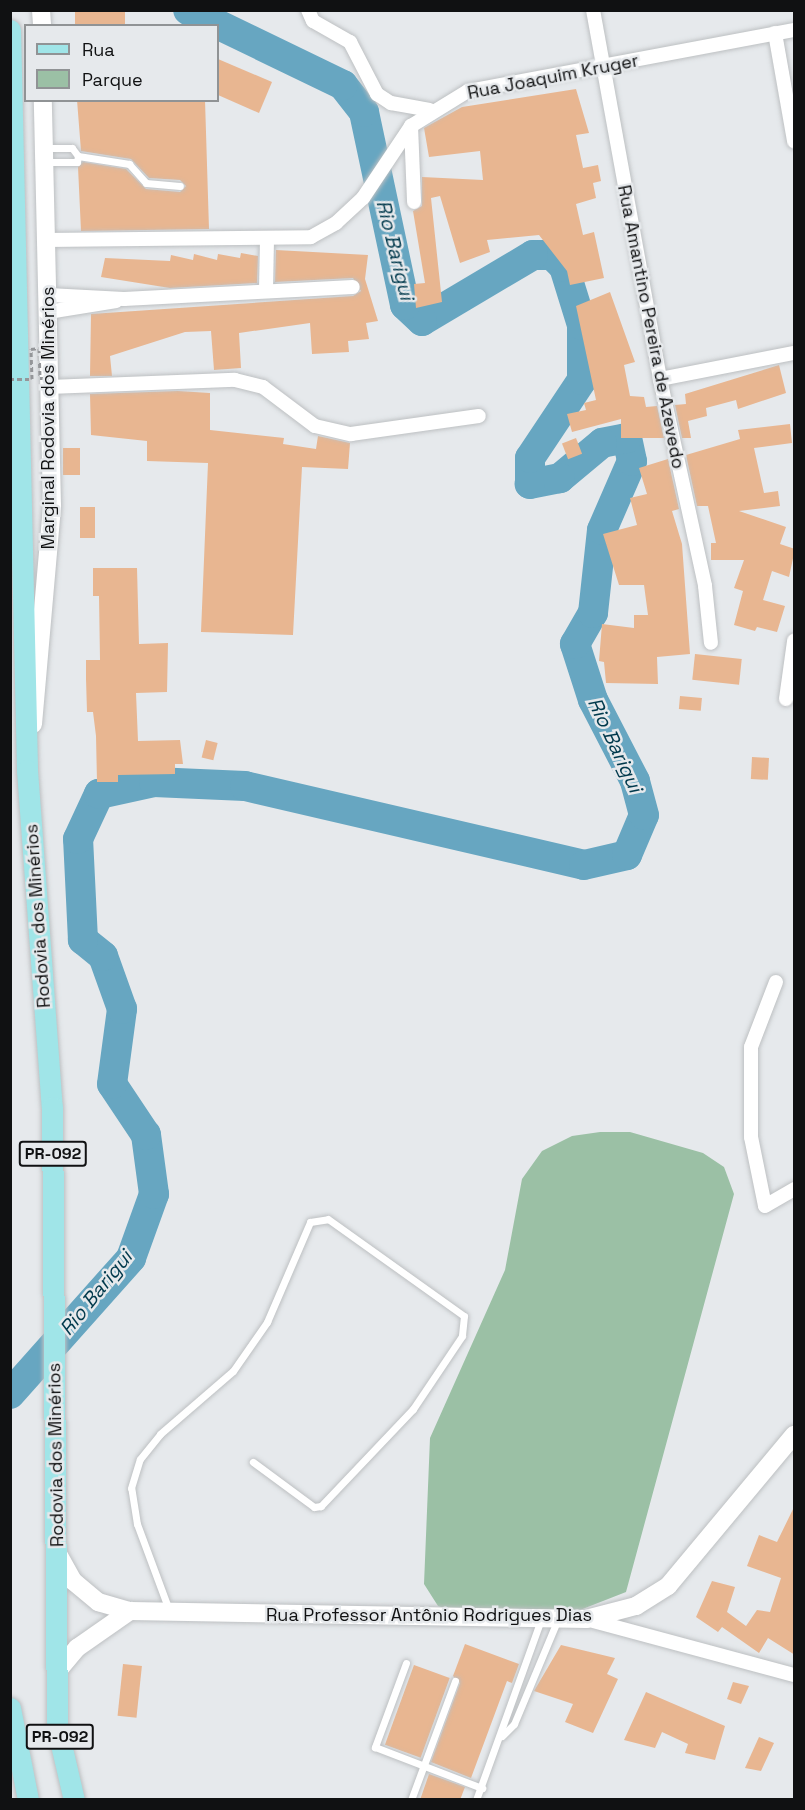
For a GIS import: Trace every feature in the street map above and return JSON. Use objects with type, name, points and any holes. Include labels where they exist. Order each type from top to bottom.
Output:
[{"type":"main road","name":"Rodovia dos Minérios","points":[[10,30],[27,770],[52,1107],[57,1727],[74,1800]]},
{"type":"main road","name":"Marginal Rodovia dos Minérios","points":[[27,770],[52,506],[43,102]]},
{"type":"main road","name":"Rua Professor Antônio Rodrigues Dias","points":[[57,1552],[73,1581],[98,1602],[130,1611],[586,1619],[636,1606],[668,1586],[795,1435]]},
{"type":"main road","points":[[56,1673],[77,1648],[130,1611]]},
{"type":"main road","name":"PR-092","points":[[10,1708],[28,1800]]},
{"type":"street","points":[[308,10],[313,21],[350,42],[377,94],[391,104],[429,110]]},
{"type":"street","name":"Rua Amantino Pereira de Azevedo","points":[[593,10],[660,379],[705,585],[711,643]]},
{"type":"street","name":"Rua Joaquim Kruger","points":[[45,240],[267,241],[310,237],[336,223],[363,198],[411,126],[429,110],[468,91],[795,30]]},
{"type":"street","points":[[775,33],[795,141]]},
{"type":"street","points":[[411,126],[414,202]]},
{"type":"street","points":[[266,291],[267,241]]},
{"type":"street","points":[[48,304],[353,287]]},
{"type":"street","points":[[660,379],[795,353]]},
{"type":"street","points":[[49,382],[235,380],[262,387],[315,426],[351,434],[479,416]]},
{"type":"street","points":[[786,699],[795,641]]},
{"type":"street","points":[[776,982],[751,1047],[751,1137],[765,1206],[795,1189]]},
{"type":"street","points":[[586,1619],[795,1675]]},
{"type":"lane","points":[[43,155],[72,148],[78,156],[129,164],[146,183],[180,186]]},
{"type":"lane","points":[[43,155],[77,162],[78,156]]},
{"type":"lane","points":[[170,1612],[137,1524],[131,1488],[140,1459],[160,1434],[233,1371],[267,1322],[310,1222],[328,1219],[464,1316],[462,1336],[413,1409],[321,1506],[314,1507],[253,1462]]},
{"type":"lane","points":[[502,1737],[502,1719],[550,1618]]},
{"type":"lane","points":[[476,1800],[502,1737],[514,1724],[550,1618]]},
{"type":"lane","points":[[406,1663],[375,1747],[482,1788]]},
{"type":"lane","points":[[411,1800],[455,1681]]},
{"type":"path","points":[[10,379],[32,379],[31,349],[39,348],[40,378],[49,382]]},
{"type":"green space","points":[[600,1132],[630,1132],[703,1153],[724,1167],[734,1194],[626,1592],[575,1612],[459,1614],[438,1606],[424,1584],[430,1438],[505,1270],[522,1179],[542,1151],[572,1136]]},
{"type":"building","points":[[75,10],[125,10],[125,24],[75,24]]},
{"type":"building","points":[[219,59],[272,82],[259,113],[219,95]]},
{"type":"building","points":[[576,89],[589,133],[576,135],[583,168],[598,165],[601,181],[593,183],[596,198],[576,204],[583,235],[594,232],[604,278],[570,285],[567,271],[539,235],[487,240],[490,252],[460,263],[440,196],[431,198],[442,302],[416,308],[414,284],[425,283],[413,211],[422,206],[422,177],[483,180],[480,151],[429,157],[424,128],[462,107]]},
{"type":"building","points":[[77,102],[205,102],[209,229],[81,231],[78,167],[83,162],[126,169],[146,189],[180,192],[186,186],[180,180],[149,178],[131,159],[81,151]]},
{"type":"building","points":[[276,250],[368,255],[365,279],[378,321],[366,323],[369,339],[348,341],[349,352],[312,354],[310,323],[239,333],[241,368],[214,370],[211,331],[185,332],[110,356],[112,376],[90,376],[91,314],[353,296],[361,291],[353,278],[275,282]]},
{"type":"building","points":[[241,253],[258,256],[257,283],[170,288],[101,277],[105,258],[170,261],[171,255],[193,260],[194,254],[217,260],[218,254],[240,258]]},
{"type":"building","points":[[610,292],[635,362],[624,365],[630,396],[644,397],[646,407],[657,406],[664,438],[621,438],[621,419],[572,432],[567,414],[586,410],[584,403],[596,400],[576,306]]},
{"type":"building","points":[[779,365],[786,393],[738,409],[736,400],[706,408],[707,416],[688,421],[691,438],[682,438],[675,405],[686,404],[685,394]]},
{"type":"building","points":[[178,391],[210,393],[210,430],[284,438],[283,444],[316,449],[318,436],[350,443],[348,469],[302,467],[293,635],[201,632],[208,463],[147,461],[147,441],[91,435],[90,394]]},
{"type":"building","points":[[790,424],[792,443],[754,448],[764,493],[778,491],[780,506],[739,511],[786,527],[780,544],[795,549],[789,577],[772,571],[763,600],[785,606],[777,632],[757,627],[755,631],[734,625],[743,591],[734,588],[744,560],[711,560],[711,543],[716,543],[708,506],[697,506],[686,455],[740,439],[738,430]]},
{"type":"building","points":[[576,438],[582,454],[568,459],[562,443]]},
{"type":"building","points":[[63,448],[80,448],[80,475],[63,475]]},
{"type":"building","points":[[668,459],[679,509],[672,511],[682,544],[690,654],[657,657],[658,684],[606,683],[604,662],[599,661],[602,624],[634,628],[634,615],[648,615],[644,585],[619,585],[603,534],[637,525],[630,498],[647,494],[639,468]]},
{"type":"building","points":[[80,507],[95,507],[95,538],[80,538]]},
{"type":"building","points":[[93,568],[137,568],[139,644],[168,643],[167,692],[136,693],[138,741],[180,740],[183,764],[175,764],[175,774],[118,775],[118,782],[97,782],[96,736],[93,712],[87,712],[86,679],[86,660],[100,660],[99,596],[93,596]]},
{"type":"building","points":[[695,654],[742,659],[739,685],[692,680]]},
{"type":"building","points":[[680,696],[702,698],[701,711],[679,709]]},
{"type":"building","points":[[206,740],[218,743],[213,760],[202,757]]},
{"type":"building","points":[[752,757],[769,758],[768,780],[751,779]]},
{"type":"building","points":[[795,1505],[795,1655],[768,1638],[759,1653],[722,1627],[718,1632],[696,1617],[712,1581],[735,1587],[727,1612],[746,1626],[757,1610],[770,1612],[781,1578],[747,1566],[759,1535],[777,1542]]},
{"type":"building","points":[[465,1644],[519,1664],[512,1683],[507,1681],[471,1778],[431,1762],[460,1683],[453,1676]]},
{"type":"building","points":[[561,1645],[615,1658],[607,1674],[618,1679],[593,1733],[565,1722],[573,1704],[534,1691]]},
{"type":"building","points":[[123,1664],[142,1666],[136,1718],[118,1716]]},
{"type":"building","points":[[414,1665],[450,1678],[421,1758],[385,1745]]},
{"type":"building","points":[[733,1682],[749,1686],[741,1704],[727,1699]]},
{"type":"building","points":[[646,1692],[725,1726],[715,1760],[685,1753],[688,1744],[662,1732],[655,1748],[624,1740]]},
{"type":"building","points":[[759,1737],[774,1743],[761,1771],[745,1768]]},
{"type":"building","points":[[429,1774],[465,1787],[460,1800],[420,1800]]},
{"type":"waterway","name":"Rio Barigui","points":[[188,10],[217,24]]},
{"type":"waterway","name":"Rio Barigui","points":[[10,1394],[131,1258],[154,1194],[146,1135],[112,1084],[122,1009],[103,956],[83,940],[78,839],[99,794],[154,782],[245,786],[584,865],[627,855],[644,815],[635,781],[593,700],[575,644],[593,613],[602,530],[632,461],[627,438],[602,443],[560,478],[530,484],[530,458],[582,380],[582,325],[564,267],[552,255],[533,255],[422,321],[405,305],[364,112],[343,85],[219,25]]}]
